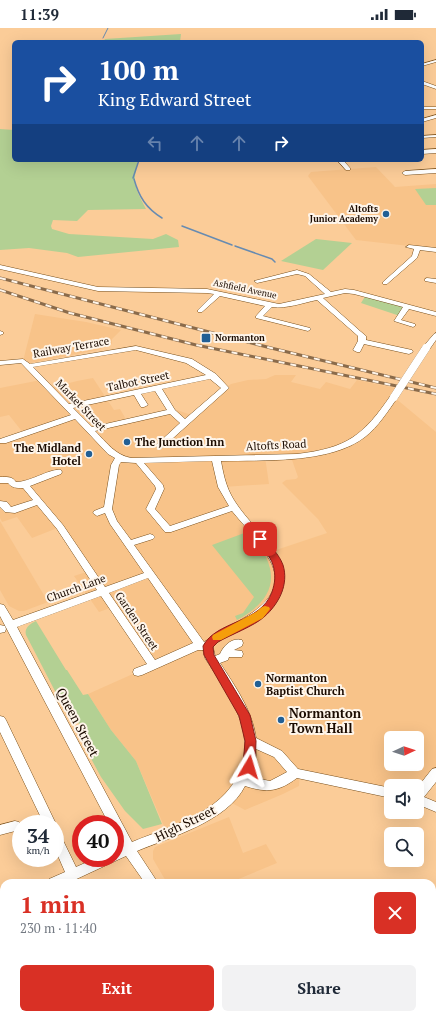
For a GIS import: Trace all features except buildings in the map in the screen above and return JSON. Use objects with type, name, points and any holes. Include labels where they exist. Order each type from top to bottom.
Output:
[{"type":"street","points":[[424,64],[436,61]]},
{"type":"street","points":[[424,83],[436,88]]},
{"type":"street","points":[[424,108],[434,109]]},
{"type":"street","points":[[424,120],[436,116]]},
{"type":"street","points":[[428,119],[436,121]]},
{"type":"street","points":[[424,137],[436,136]]},
{"type":"street","points":[[424,152],[436,151]]},
{"type":"street","points":[[342,162],[348,169]]},
{"type":"street","points":[[405,173],[436,170]]},
{"type":"street","points":[[409,247],[436,250]]},
{"type":"street","points":[[386,283],[415,257],[417,248]]},
{"type":"street","name":"Ashfield Avenue","points":[[0,267],[98,289],[207,291],[279,306],[345,291],[354,292],[436,314]]},
{"type":"street","points":[[47,277],[54,272]]},
{"type":"street","points":[[258,281],[297,272],[307,275],[329,294]]},
{"type":"street","points":[[428,280],[436,280]]},
{"type":"street","points":[[200,311],[219,293]]},
{"type":"street","points":[[318,297],[362,336],[362,341],[357,350]]},
{"type":"street","points":[[270,305],[258,317],[308,329]]},
{"type":"street","points":[[407,306],[397,321],[413,325]]},
{"type":"street","name":"Altofts Road","points":[[123,459],[138,461],[297,456],[321,452],[360,437],[378,419],[436,335]]},
{"type":"street","points":[[362,341],[409,352]]},
{"type":"street","name":"Railway Terrace","points":[[0,363],[25,364],[119,347],[136,348],[189,361],[213,376]]},
{"type":"street","name":"Market Street","points":[[25,364],[111,452],[123,459]]},
{"type":"street","points":[[159,446],[225,388],[213,376]]},
{"type":"street","name":"Talbot Street","points":[[68,408],[213,376]]},
{"type":"street","points":[[157,388],[172,411],[185,424]]},
{"type":"street","points":[[137,393],[144,405]]},
{"type":"street","points":[[90,430],[172,411]]},
{"type":"street","points":[[3,441],[77,416]]},
{"type":"street","points":[[97,513],[108,509],[115,465],[123,459]]},
{"type":"street","points":[[138,672],[194,647],[205,646],[214,639],[260,615],[274,600],[280,582],[278,564],[234,507],[222,487],[216,459]]},
{"type":"street","points":[[138,461],[160,485],[160,489],[150,509],[168,530],[234,507]]},
{"type":"street","points":[[0,480],[10,480],[14,485],[27,487],[58,472]]},
{"type":"street","name":"Garden Street","points":[[27,487],[60,527],[153,665]]},
{"type":"street","points":[[0,504],[4,504],[8,510],[15,510],[38,501]]},
{"type":"street","name":"High Street","points":[[108,509],[113,522],[128,544],[205,646],[212,661],[244,715],[251,741],[249,767],[243,780],[228,800],[214,811],[197,821],[124,851]]},
{"type":"street","points":[[128,544],[150,537]]},
{"type":"street","name":"Church Lane","points":[[4,628],[150,574]]},
{"type":"street","name":"Queen Street","points":[[0,608],[4,628],[129,849],[149,879]]},
{"type":"street","points":[[212,661],[224,657],[232,647]]},
{"type":"street","points":[[0,720],[46,815]]},
{"type":"street","points":[[251,741],[278,754],[295,773],[384,792]]},
{"type":"street","points":[[243,780],[257,786],[275,786],[295,773]]},
{"type":"street","points":[[424,789],[436,773]]},
{"type":"street","points":[[424,801],[436,807]]},
{"type":"street","points":[[0,830],[12,827]]},
{"type":"street","points":[[62,867],[65,879]]},
{"type":"street","points":[[67,879],[91,867]]},
{"type":"shaded area","name":"Altofts Junior Academy","points":[[376,167],[395,187],[436,184],[436,249],[356,240],[308,176],[311,172]]},
{"type":"shaded area","points":[[35,314],[86,322],[121,330],[112,339],[112,344],[98,350],[25,364],[23,361]]},
{"type":"shaded area","points":[[275,375],[296,375],[291,382],[320,389],[326,382],[350,389],[357,380],[395,388],[394,397],[436,432],[436,773],[424,788],[424,779],[384,779],[384,791],[300,772],[299,786],[283,794],[245,810],[228,801],[167,833],[136,761],[111,730],[88,694],[153,665],[113,607],[99,612],[74,576],[89,571],[60,527],[32,538],[17,517],[2,522],[0,518],[0,442],[24,434],[9,415],[0,417],[0,388],[41,380],[50,388],[93,378],[114,410],[120,409],[127,421],[177,410],[194,416],[231,384],[248,380],[266,379]],"holes":[[[265,457],[291,457],[298,477],[296,479],[286,480],[282,483],[318,519],[327,533],[270,552],[223,487],[269,484]]]},
{"type":"shaded area","points":[[0,521],[48,602],[24,611],[19,611],[9,606],[0,590]]},
{"type":"shaded area","points":[[229,817],[243,853],[266,844],[277,863],[239,879],[165,879],[153,859],[153,851],[155,847]]},
{"type":"green space","points":[[181,34],[180,40],[104,40]]},
{"type":"green space","points":[[0,129],[12,130],[12,162],[138,162],[135,180],[139,196],[146,209],[88,210],[77,221],[53,220],[51,226],[52,229],[69,234],[153,239],[166,234],[178,240],[179,247],[78,257],[67,253],[29,248],[0,250]]},
{"type":"green space","points":[[436,188],[436,205],[426,205],[415,189]]},
{"type":"green space","points":[[316,239],[352,243],[323,270],[281,261]]},
{"type":"green space","points":[[366,295],[407,306],[400,316],[361,303]]},
{"type":"green space","points":[[247,532],[266,557],[270,568],[271,578],[270,586],[261,602],[246,615],[237,620],[235,616],[243,613],[254,597],[212,545]]},
{"type":"green space","points":[[36,621],[83,695],[88,694],[111,730],[136,761],[162,824],[143,829],[125,811],[101,777],[88,753],[82,730],[73,712],[56,693],[26,635],[27,628]]},
{"type":"waterway","points":[[103,38],[108,28]]},
{"type":"waterway","points":[[133,178],[138,162]]},
{"type":"waterway","points":[[134,179],[144,202],[162,218]]},
{"type":"waterway","points":[[182,226],[232,245]]},
{"type":"waterway","points":[[235,246],[272,259],[275,262]]},
{"type":"railway","points":[[0,278],[271,348],[436,388]]},
{"type":"railway","points":[[0,290],[70,313],[196,345],[436,394]]},
{"type":"slow traffic","points":[[217,637],[260,615],[265,609]]},
{"type":"place","name":"Altofts Junior Academy","points":[[386,214]]},
{"type":"place","name":"Normanton","points":[[206,338]]},
{"type":"place","name":"The Junction Inn","points":[[127,442]]},
{"type":"place","name":"The Midland Hotel","points":[[89,454]]},
{"type":"place","name":"Normanton Baptist Church","points":[[258,684]]},
{"type":"place","name":"Normanton Town Hall","points":[[281,720]]},
{"type":"route","points":[[249,767],[251,741],[244,715],[209,655],[208,646],[214,639],[260,615],[274,600],[280,582],[278,564],[260,539]]}]
